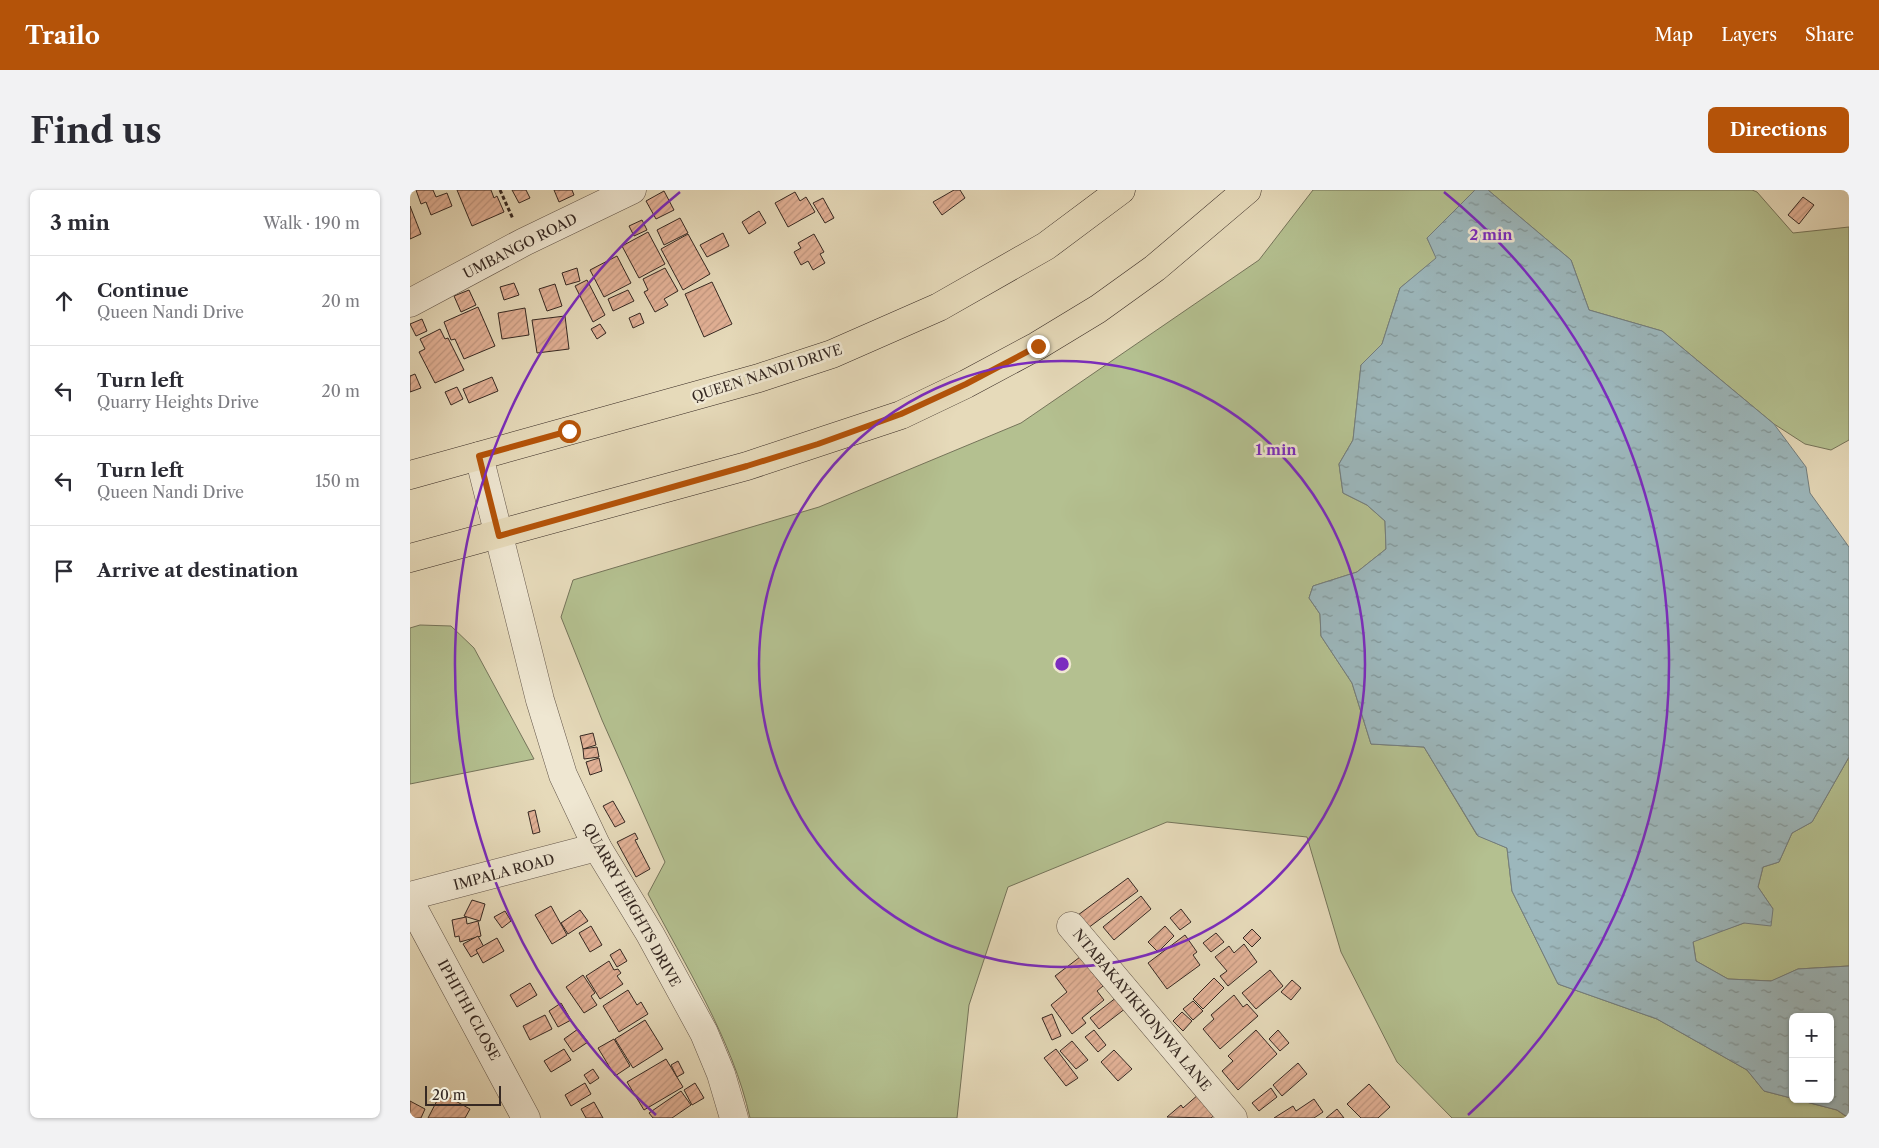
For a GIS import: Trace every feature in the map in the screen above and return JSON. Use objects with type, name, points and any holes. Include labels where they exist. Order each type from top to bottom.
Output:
[{"type":"main road","name":"QUEEN NANDI DRIVE","points":[[410,476],[759,378],[832,354],[939,307],[1046,246],[1121,190]]},
{"type":"main road","points":[[410,558],[499,536],[747,466],[901,414],[1022,354],[1098,309],[1154,268],[1247,190]]},
{"type":"street","name":"UMBANGO ROAD","points":[[410,303],[524,242],[588,200],[632,190]]},
{"type":"street","name":"QUARRY HEIGHTS DRIVE","points":[[479,456],[542,709],[563,774],[597,847],[650,934],[704,1033],[721,1074],[734,1118]]},
{"type":"street","name":"IMPALA ROAD","points":[[410,896],[597,847]]},
{"type":"street","name":"IPHITHI CLOSE","points":[[410,902],[526,1118]]},
{"type":"street","name":"NTABAKAYIKHONJWA LANE","points":[[1070,926],[1233,1118]]},
{"type":"green space","points":[[1313,190],[1475,190],[1427,238],[1437,258],[1400,288],[1382,344],[1361,365],[1353,440],[1339,464],[1343,493],[1367,505],[1385,521],[1386,549],[1357,572],[1313,586],[1309,598],[1320,614],[1321,636],[1352,683],[1371,744],[1424,747],[1477,835],[1507,848],[1512,891],[1558,984],[1657,1019],[1747,1070],[1764,1091],[1789,1098],[1789,1103],[1810,1103],[1837,1110],[1848,1118],[1452,1118],[1397,1062],[1341,952],[1307,837],[1167,822],[1008,887],[969,1005],[957,1118],[750,1118],[732,1060],[720,1031],[648,894],[665,862],[602,720],[561,617],[573,580],[819,507],[1021,423],[1259,260]]},
{"type":"green space","points":[[1488,190],[1752,190],[1757,192],[1793,233],[1849,227],[1849,440],[1831,450],[1805,444],[1774,424],[1662,331],[1589,310],[1571,260]]},
{"type":"green space","points":[[420,625],[451,626],[474,648],[534,759],[410,784],[410,628]]},
{"type":"green space","points":[[1849,757],[1849,966],[1798,969],[1772,981],[1728,979],[1696,961],[1693,941],[1744,923],[1773,909],[1758,887],[1763,867],[1779,862],[1792,833],[1812,822]]},
{"type":"water","points":[[1475,190],[1488,190],[1571,260],[1589,310],[1662,331],[1774,424],[1806,467],[1810,493],[1849,547],[1849,757],[1812,822],[1792,833],[1779,862],[1763,867],[1758,887],[1773,909],[1771,926],[1744,923],[1693,942],[1696,961],[1728,979],[1771,981],[1798,969],[1849,966],[1849,1118],[1837,1110],[1810,1103],[1834,1103],[1834,1013],[1789,1013],[1789,1098],[1764,1091],[1747,1070],[1657,1019],[1558,984],[1512,891],[1507,848],[1478,836],[1424,747],[1371,744],[1352,683],[1321,636],[1320,614],[1309,598],[1313,586],[1357,572],[1386,549],[1385,521],[1367,505],[1343,493],[1339,464],[1353,440],[1361,365],[1382,344],[1400,288],[1436,258],[1427,238]]},
{"type":"building","points":[[416,190],[433,190],[436,197],[447,193],[452,206],[431,215],[426,202],[421,204]]},
{"type":"building","points":[[457,190],[491,190],[494,198],[497,196],[504,212],[472,226]]},
{"type":"building","points":[[512,190],[526,190],[530,198],[519,203]]},
{"type":"building","points":[[554,190],[572,190],[574,195],[559,202]]},
{"type":"building","points":[[954,190],[960,190],[965,198],[942,215],[933,202]]},
{"type":"building","points":[[664,191],[674,210],[656,219],[646,201]]},
{"type":"building","points":[[795,192],[800,201],[806,197],[815,212],[788,227],[775,203]]},
{"type":"building","points":[[1803,197],[1814,205],[1799,224],[1788,215]]},
{"type":"building","points":[[823,198],[834,218],[825,223],[813,203]]},
{"type":"building","points":[[410,206],[421,234],[410,239]]},
{"type":"building","points":[[759,211],[766,223],[749,234],[742,222]]},
{"type":"building","points":[[680,218],[688,233],[664,245],[657,230]]},
{"type":"building","points":[[642,220],[647,230],[634,236],[629,226]]},
{"type":"building","points":[[648,232],[665,264],[639,278],[622,246]]},
{"type":"building","points":[[723,233],[729,246],[707,257],[700,245]]},
{"type":"building","points":[[688,234],[710,274],[683,290],[661,249]]},
{"type":"building","points":[[814,234],[824,252],[820,254],[825,263],[813,270],[808,261],[801,265],[794,252],[801,248],[798,243]]},
{"type":"building","points":[[617,256],[631,283],[604,297],[590,270]]},
{"type":"building","points":[[577,268],[580,281],[566,285],[562,273]]},
{"type":"building","points":[[665,268],[678,291],[664,299],[668,305],[655,312],[644,292],[648,290],[643,279]]},
{"type":"building","points":[[587,280],[605,315],[593,322],[575,286]]},
{"type":"building","points":[[712,282],[732,324],[704,337],[685,294]]},
{"type":"building","points":[[514,283],[519,295],[504,300],[500,287]]},
{"type":"building","points":[[555,284],[562,306],[547,311],[539,289]]},
{"type":"building","points":[[469,290],[476,305],[461,312],[454,296]]},
{"type":"building","points":[[628,290],[634,301],[613,311],[608,299]]},
{"type":"building","points":[[478,307],[495,346],[464,359],[455,339],[451,340],[444,322]]},
{"type":"building","points":[[525,308],[529,335],[502,339],[498,313]]},
{"type":"building","points":[[640,313],[644,323],[633,328],[629,318]]},
{"type":"building","points":[[565,316],[569,349],[537,353],[532,320]]},
{"type":"building","points":[[422,319],[427,331],[416,336],[410,324]]},
{"type":"building","points":[[600,324],[606,333],[597,339],[591,329]]},
{"type":"building","points":[[440,329],[445,339],[448,338],[464,370],[435,383],[419,352],[425,349],[420,339]]},
{"type":"building","points":[[415,374],[421,388],[410,392],[410,376]]},
{"type":"building","points":[[492,377],[498,391],[469,403],[463,389]]},
{"type":"building","points":[[457,387],[463,399],[451,405],[445,392]]},
{"type":"building","points":[[593,733],[596,745],[583,749],[580,736]]},
{"type":"building","points":[[597,747],[599,757],[584,759],[583,749]]},
{"type":"building","points":[[599,758],[602,771],[590,775],[586,762]]},
{"type":"building","points":[[613,801],[625,822],[615,827],[603,806]]},
{"type":"building","points":[[535,810],[540,832],[533,834],[528,812]]},
{"type":"building","points":[[635,833],[638,839],[635,840],[650,869],[636,877],[617,842]]},
{"type":"building","points":[[1128,878],[1138,891],[1088,928],[1078,915]]},
{"type":"building","points":[[1141,896],[1151,909],[1114,940],[1103,927]]},
{"type":"building","points":[[472,900],[485,904],[480,921],[464,916]]},
{"type":"building","points":[[551,906],[567,935],[552,944],[535,915]]},
{"type":"building","points":[[1181,909],[1191,922],[1180,930],[1170,918]]},
{"type":"building","points":[[580,910],[588,921],[568,934],[561,923]]},
{"type":"building","points":[[505,911],[511,921],[502,928],[494,917]]},
{"type":"building","points":[[466,917],[467,924],[478,921],[481,936],[460,942],[459,936],[455,937],[452,920]]},
{"type":"building","points":[[591,926],[602,945],[590,952],[579,933]]},
{"type":"building","points":[[1165,926],[1174,936],[1158,952],[1148,942]]},
{"type":"building","points":[[1252,929],[1261,938],[1252,947],[1243,938]]},
{"type":"building","points":[[1216,933],[1224,942],[1211,952],[1203,943]]},
{"type":"building","points":[[1185,935],[1197,952],[1193,955],[1200,965],[1167,989],[1148,963]]},
{"type":"building","points":[[478,936],[485,949],[471,957],[463,944]]},
{"type":"building","points":[[497,938],[504,951],[483,963],[476,950]]},
{"type":"building","points":[[1244,944],[1257,962],[1228,986],[1220,976],[1227,971],[1215,957],[1229,946],[1234,953]]},
{"type":"building","points":[[620,949],[627,961],[617,967],[610,955]]},
{"type":"building","points":[[1080,957],[1103,986],[1097,991],[1104,1000],[1082,1018],[1086,1023],[1072,1034],[1051,1005],[1067,992],[1055,976]]},
{"type":"building","points":[[609,961],[614,970],[618,969],[621,973],[617,976],[623,984],[600,999],[586,976]]},
{"type":"building","points":[[1270,970],[1283,986],[1256,1009],[1242,993]]},
{"type":"building","points":[[583,975],[595,993],[591,996],[597,1005],[584,1013],[566,987]]},
{"type":"building","points":[[1214,978],[1224,988],[1203,1009],[1193,999]]},
{"type":"building","points":[[1292,980],[1301,988],[1291,1000],[1281,992]]},
{"type":"building","points":[[530,983],[537,995],[517,1007],[510,995]]},
{"type":"building","points":[[628,990],[637,1005],[641,1002],[648,1014],[619,1032],[603,1006]]},
{"type":"building","points":[[1234,995],[1243,1007],[1247,1004],[1258,1016],[1220,1049],[1203,1029],[1214,1019],[1211,1015]]},
{"type":"building","points":[[1117,997],[1126,1008],[1099,1029],[1090,1018]]},
{"type":"building","points":[[1193,1001],[1203,1011],[1193,1020],[1183,1009]]},
{"type":"building","points":[[561,1003],[571,1020],[558,1027],[549,1011]]},
{"type":"building","points":[[1182,1012],[1192,1021],[1183,1031],[1173,1021]]},
{"type":"building","points":[[1052,1014],[1061,1036],[1052,1040],[1042,1018]]},
{"type":"building","points":[[545,1015],[552,1029],[530,1040],[523,1026]]},
{"type":"building","points":[[645,1020],[663,1049],[633,1068],[615,1039]]},
{"type":"building","points":[[578,1029],[588,1042],[573,1052],[564,1039]]},
{"type":"building","points":[[1094,1030],[1106,1045],[1098,1052],[1085,1037]]},
{"type":"building","points":[[1256,1030],[1277,1054],[1238,1090],[1222,1071],[1233,1061],[1228,1056]]},
{"type":"building","points":[[1278,1030],[1289,1043],[1280,1051],[1269,1039]]},
{"type":"building","points":[[614,1039],[630,1066],[615,1076],[598,1048]]},
{"type":"building","points":[[1072,1041],[1088,1060],[1076,1069],[1060,1051]]},
{"type":"building","points":[[564,1049],[571,1060],[551,1072],[544,1061]]},
{"type":"building","points":[[1056,1049],[1078,1078],[1066,1086],[1044,1058]]},
{"type":"building","points":[[1114,1050],[1132,1069],[1118,1081],[1101,1062]]},
{"type":"building","points":[[666,1059],[683,1087],[644,1110],[627,1082]]},
{"type":"building","points":[[678,1061],[684,1073],[677,1077],[671,1065]]},
{"type":"building","points":[[1298,1063],[1307,1074],[1282,1096],[1273,1085]]},
{"type":"building","points":[[593,1069],[599,1078],[590,1084],[584,1075]]},
{"type":"building","points":[[585,1083],[591,1094],[571,1106],[565,1095]]},
{"type":"building","points":[[695,1083],[704,1098],[692,1105],[684,1090]]},
{"type":"building","points":[[1369,1084],[1390,1107],[1378,1118],[1361,1118],[1347,1104]]},
{"type":"building","points":[[1271,1088],[1277,1097],[1259,1111],[1252,1103]]},
{"type":"building","points":[[681,1091],[691,1105],[672,1118],[653,1118],[649,1113]]},
{"type":"building","points":[[441,1093],[470,1109],[465,1118],[428,1118]]},
{"type":"building","points":[[1199,1094],[1216,1114],[1211,1118],[1167,1117],[1181,1105],[1183,1108]]},
{"type":"building","points":[[1314,1099],[1323,1112],[1314,1118],[1274,1118],[1293,1106],[1296,1111]]},
{"type":"building","points":[[410,1101],[425,1109],[421,1118],[410,1118]]},
{"type":"building","points":[[594,1102],[603,1118],[586,1118],[581,1109]]},
{"type":"building","points":[[1337,1109],[1344,1118],[1326,1118]]},
{"type":"route","points":[[569,431],[479,456],[499,536],[818,444],[901,414],[966,384],[1038,346]]}]
